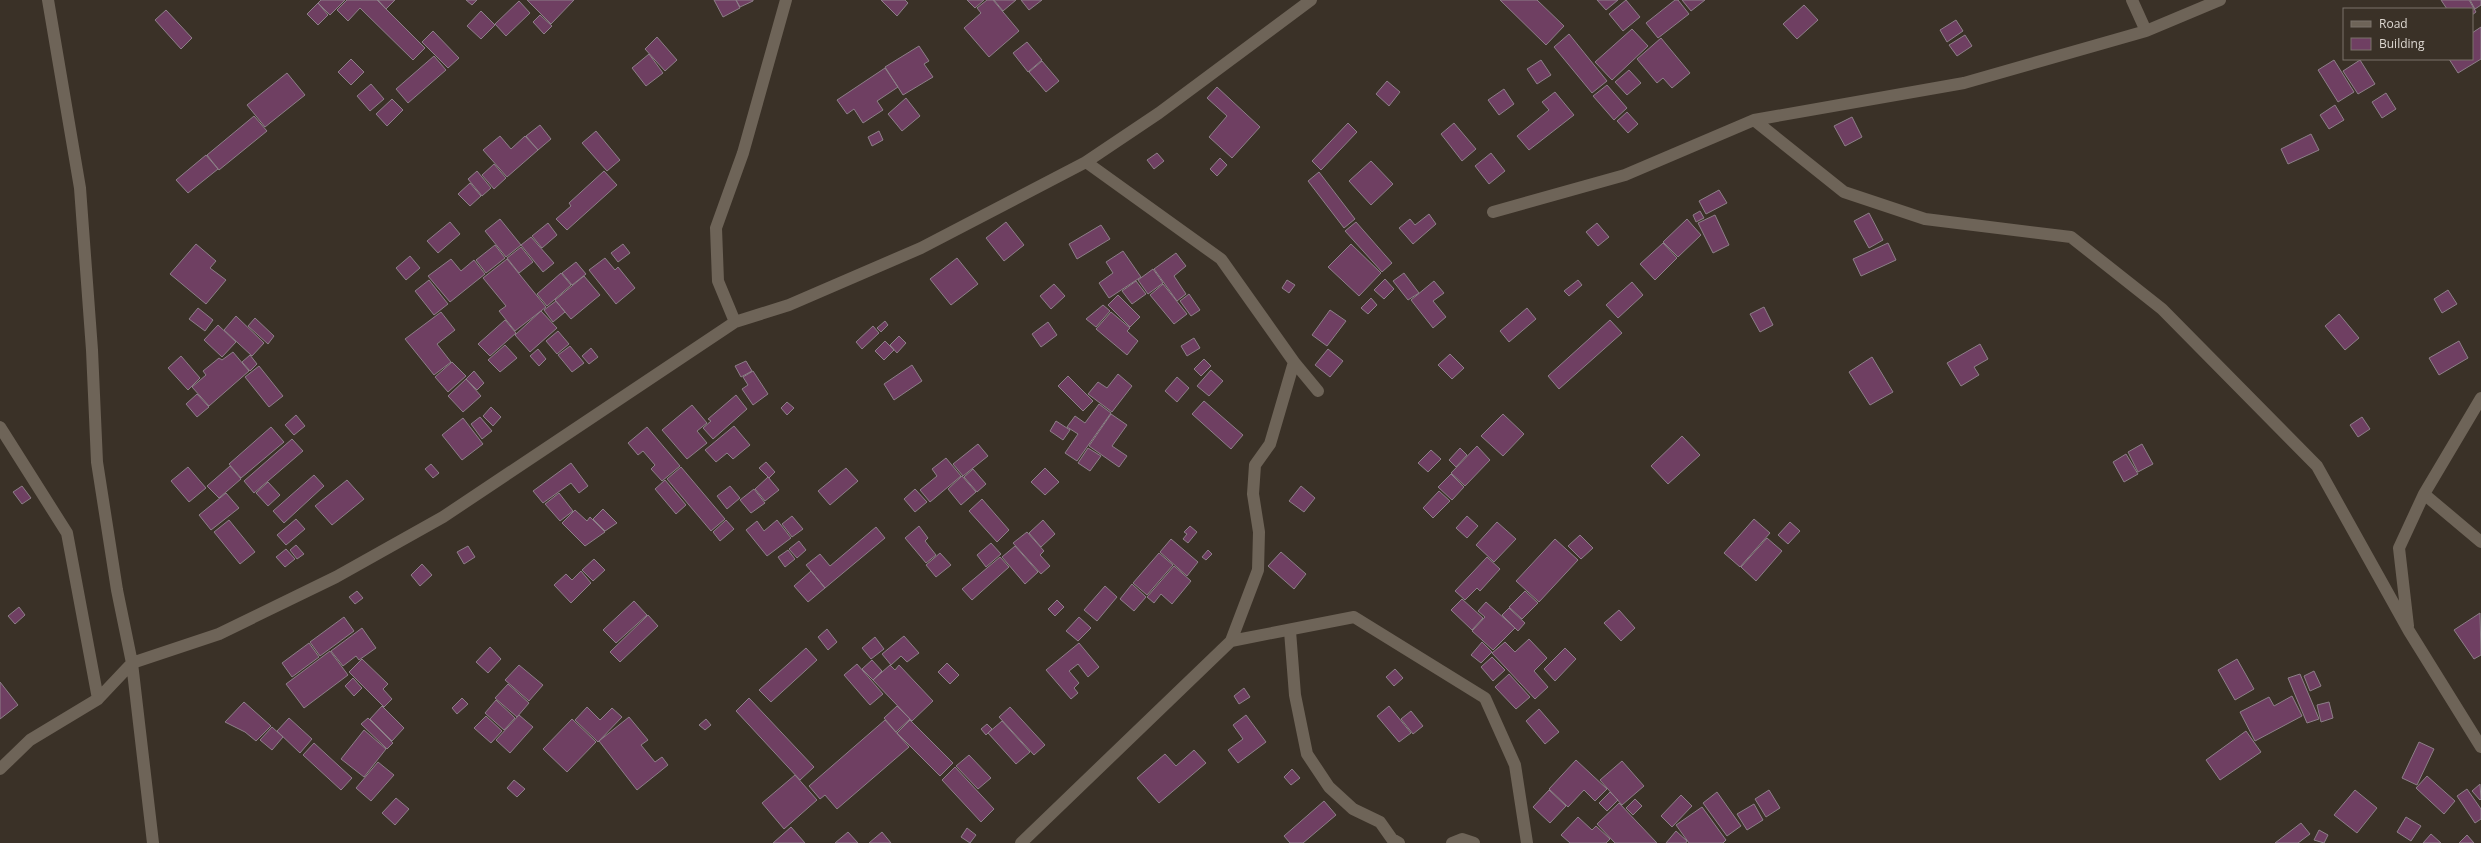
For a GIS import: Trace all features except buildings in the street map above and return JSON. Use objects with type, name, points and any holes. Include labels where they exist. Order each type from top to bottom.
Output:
[{"type":"street","points":[[48,0],[80,188],[92,350],[97,462],[117,590],[132,663],[152,843]]},
{"type":"street","points":[[735,322],[718,281],[716,228],[743,153],[786,0]]},
{"type":"street","points":[[0,769],[30,740],[98,699],[132,663],[219,634],[336,577],[443,517],[735,322],[789,305],[921,248],[1086,162],[1158,112],[1311,0]]},
{"type":"street","points":[[2132,0],[2146,31]]},
{"type":"street","points":[[1493,212],[1625,175],[1754,120],[1964,83],[2146,31],[2220,0]]},
{"type":"street","points":[[1754,120],[1844,192],[1925,219],[2071,237],[2162,309],[2317,466],[2409,631],[2481,748]]},
{"type":"street","points":[[1086,162],[1222,259],[1294,362],[1318,390]]},
{"type":"street","points":[[1021,843],[1231,641],[1258,570],[1259,532],[1252,494],[1255,465],[1270,444],[1294,362]]},
{"type":"street","points":[[2409,631],[2399,548],[2424,494],[2481,398]]},
{"type":"street","points":[[0,427],[67,533],[98,699]]},
{"type":"street","points":[[2424,494],[2481,542]]},
{"type":"street","points":[[1231,641],[1354,617],[1485,698],[1516,765],[1527,843]]},
{"type":"street","points":[[1290,630],[1295,695],[1307,754],[1329,787],[1354,809],[1380,822],[1392,839],[1399,843]]},
{"type":"street","points":[[1452,843],[1462,839],[1474,843]]}]
